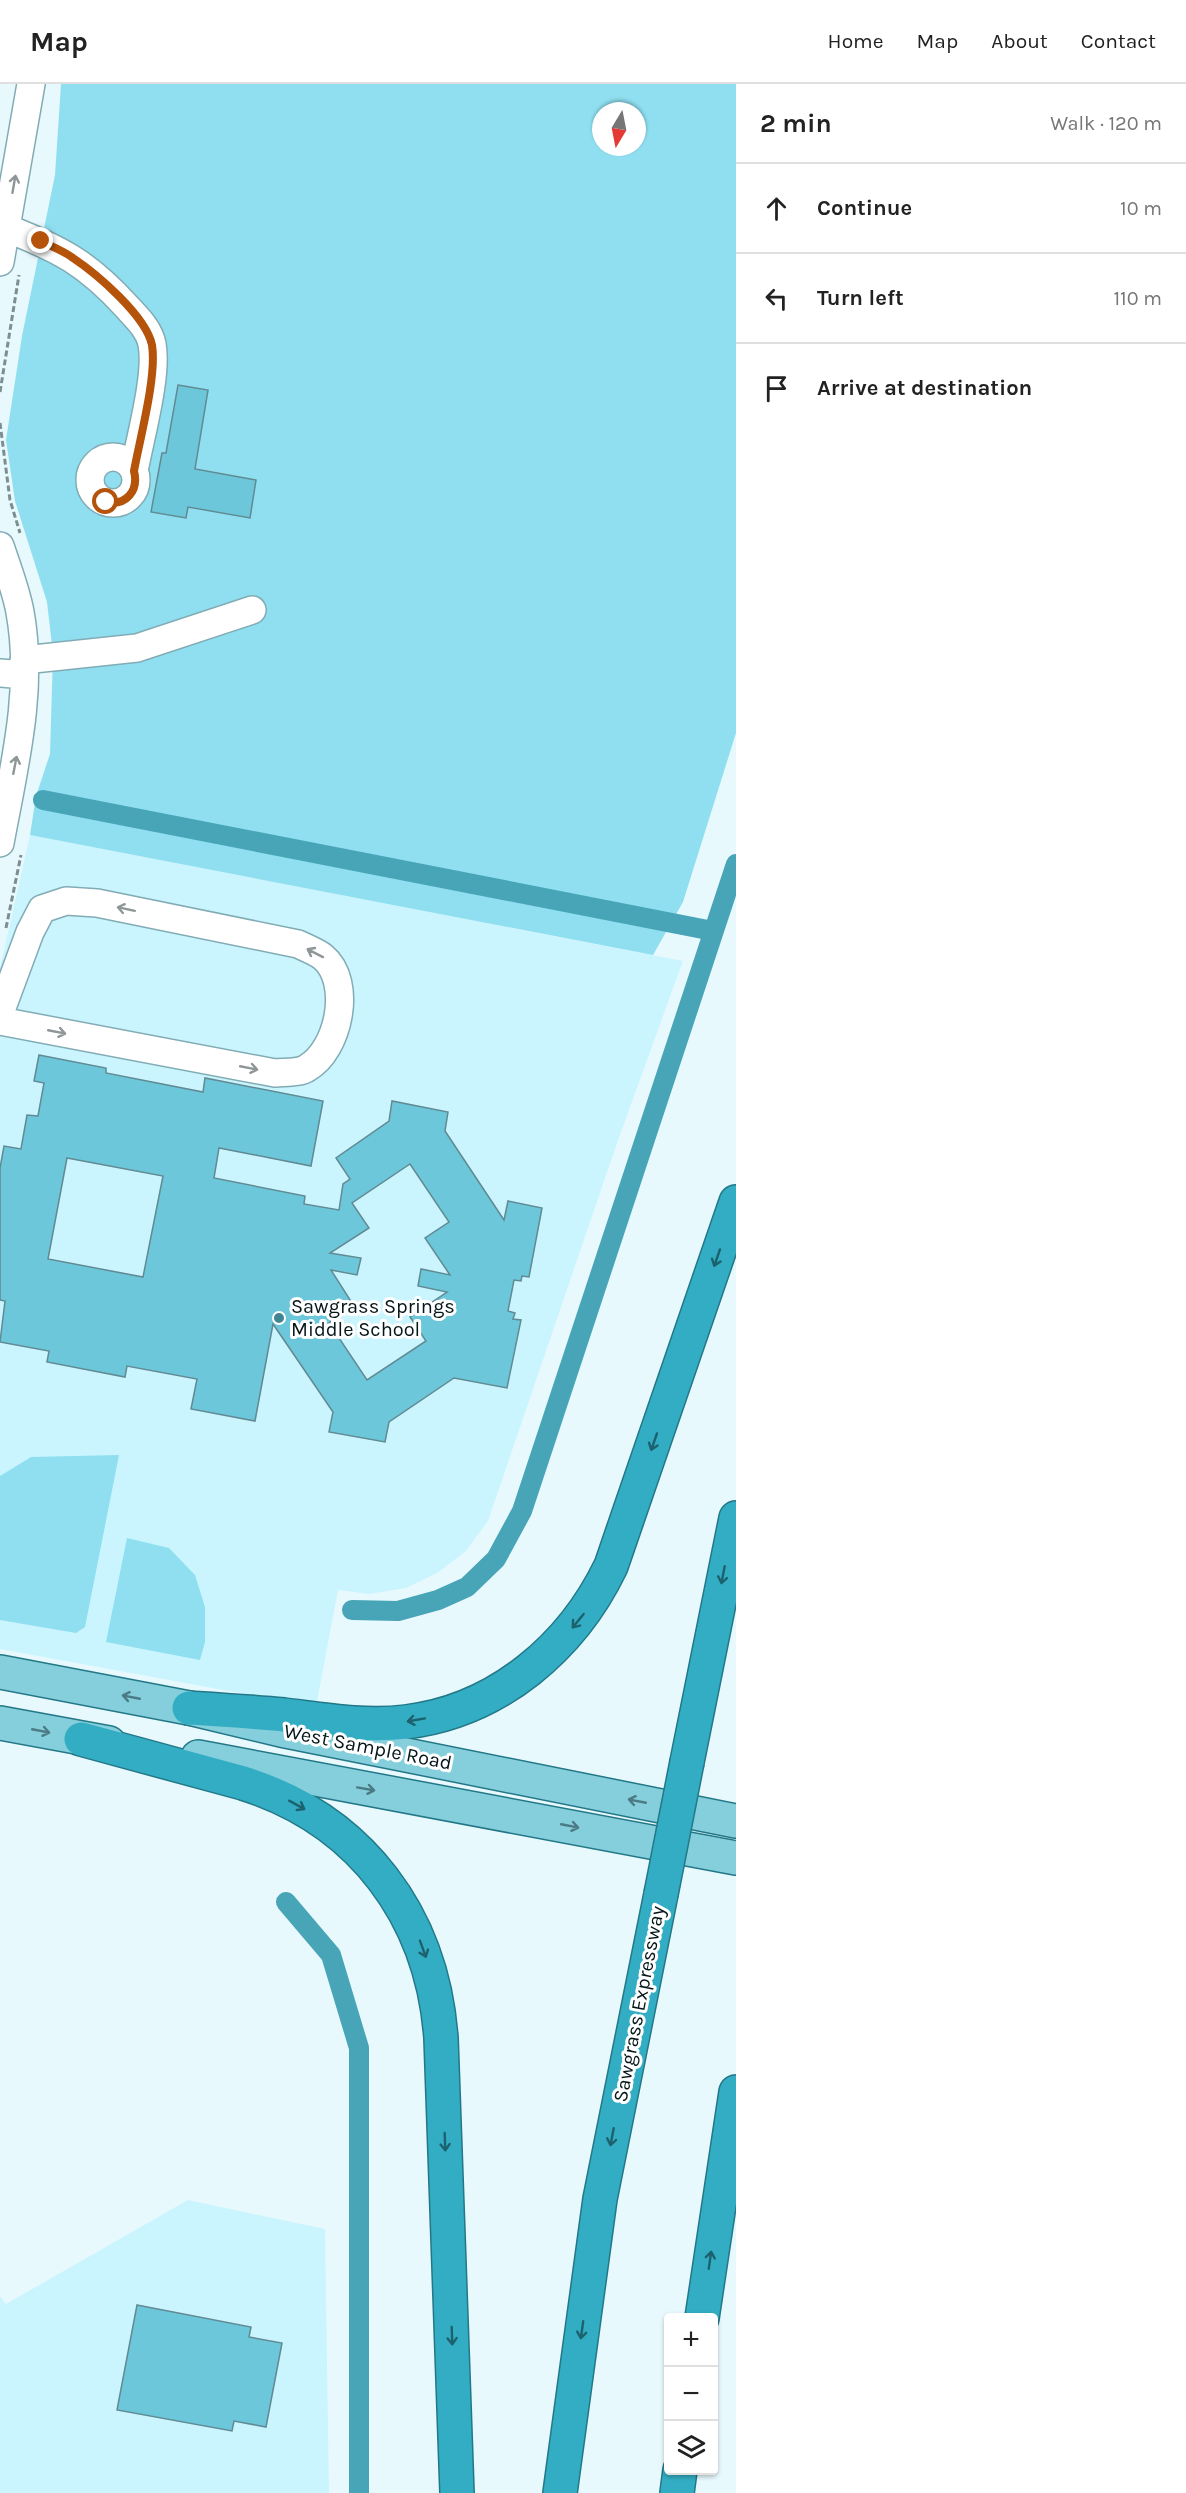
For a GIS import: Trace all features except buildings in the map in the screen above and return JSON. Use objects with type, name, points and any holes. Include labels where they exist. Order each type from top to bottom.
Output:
[{"type":"highway","points":[[189,1708],[339,1723],[405,1722],[446,1714],[488,1696],[516,1680],[543,1658],[589,1608],[611,1566],[736,1202]]},
{"type":"highway","name":"Sawgrass Expressway","points":[[560,2493],[600,2199],[736,1518]]},
{"type":"highway","points":[[81,1739],[195,1772],[243,1783],[268,1791],[305,1808],[341,1835],[372,1865],[398,1899],[419,1938],[434,1988],[441,2038],[457,2493]]},
{"type":"highway","points":[[703,2313],[736,2092]]},
{"type":"highway","points":[[677,2493],[679,2475]]},
{"type":"main road","name":"West Sample Road","points":[[0,1672],[189,1708],[281,1730],[736,1821]]},
{"type":"main road","name":"West Sample Road","points":[[0,1723],[81,1739],[209,1759],[736,1858]]},
{"type":"street","points":[[0,262],[31,84]]},
{"type":"street","points":[[6,228],[72,256],[103,280],[143,325],[152,344],[152,367],[134,471]]},
{"type":"street","points":[[0,546],[20,612],[16,670],[21,734],[0,843]]},
{"type":"street","points":[[16,670],[137,648],[252,610]]},
{"type":"street","points":[[0,1012],[30,932],[42,909],[66,901],[97,903],[298,944],[324,958],[338,984],[339,1018],[326,1052],[306,1069],[275,1073],[0,1021]]},
{"type":"shaded area","points":[[61,84],[736,84],[736,733],[683,902],[653,955],[30,835],[36,796],[50,754],[53,654],[47,602],[15,501],[6,440],[22,336],[55,175]]},
{"type":"shaded area","name":"Sawgrass Springs Middle School","points":[[30,835],[683,961],[617,1143],[488,1521],[465,1552],[437,1573],[406,1588],[369,1594],[338,1590],[316,1707],[0,1649],[0,968]]},
{"type":"shaded area","points":[[119,1455],[85,1627],[76,1633],[0,1620],[0,1476],[31,1457]]},
{"type":"shaded area","points":[[127,1538],[169,1548],[195,1575],[205,1607],[205,1642],[200,1660],[106,1642]]},
{"type":"shaded area","points":[[188,2200],[325,2229],[329,2493],[0,2493],[0,2296],[6,2304]]},
{"type":"waterway","points":[[43,800],[713,931]]},
{"type":"waterway","points":[[352,1610],[398,1611],[438,1600],[467,1587],[496,1559],[522,1511],[736,864]]},
{"type":"waterway","points":[[286,1902],[331,1955],[359,2048],[359,2493]]},
{"type":"place","name":"Sawgrass Springs Middle School","points":[[279,1318]]},
{"type":"route","points":[[41,241],[72,256],[103,280],[143,325],[152,344],[152,367],[134,471],[135,486],[132,493],[120,502],[106,502]]}]
